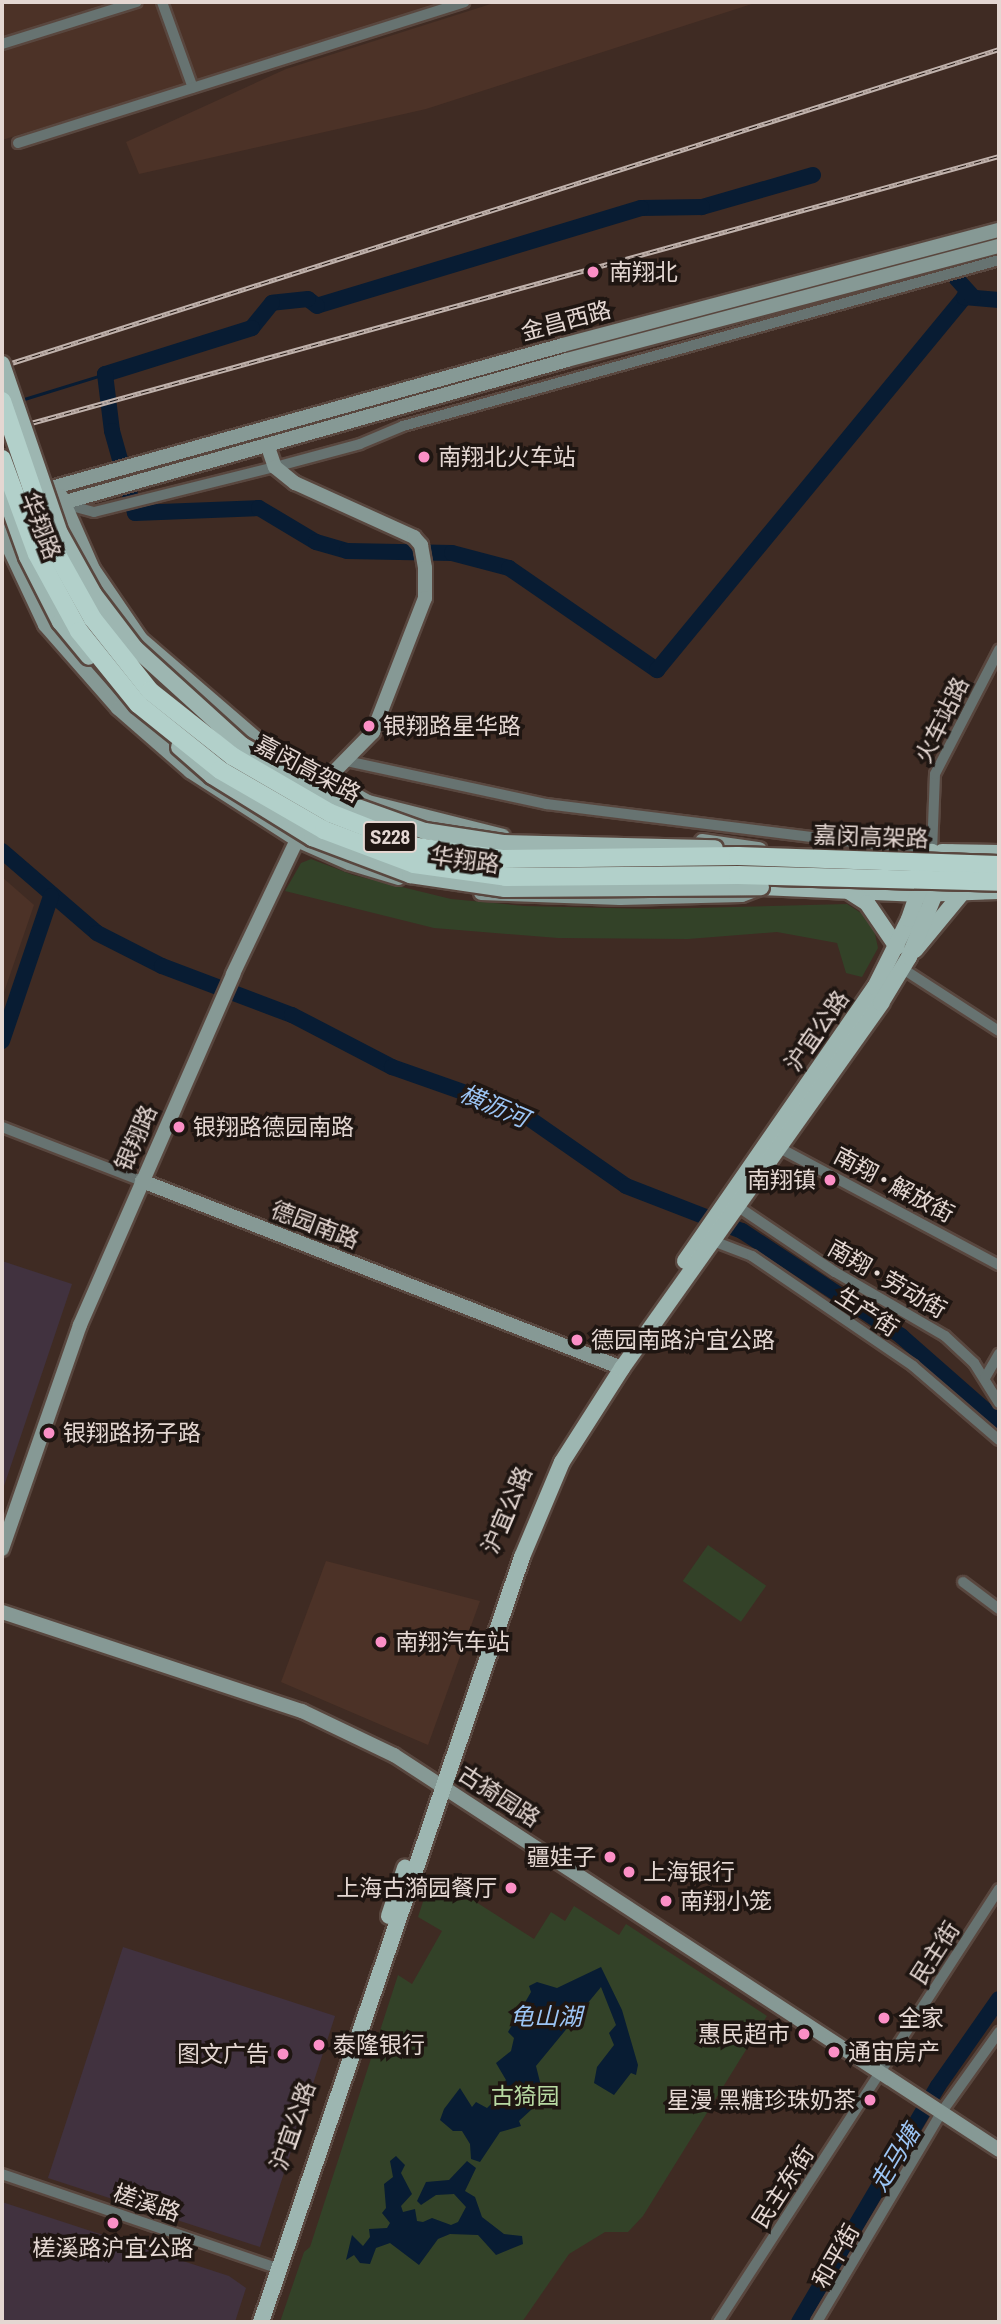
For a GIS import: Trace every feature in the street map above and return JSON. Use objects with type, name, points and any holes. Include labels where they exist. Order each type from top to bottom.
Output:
[{"type":"highway","name":"嘉闵高架路","points":[[2,401],[51,544],[93,619],[142,681],[232,756],[330,813],[417,847],[502,859],[738,856],[999,865]]},
{"type":"highway","name":"嘉闵高架路","points":[[2,459],[37,554],[79,631],[138,704],[220,770],[324,830],[414,864],[506,877],[724,875],[999,881]]},
{"type":"main road","name":"金昌西路","points":[[57,486],[563,345],[999,230]]},
{"type":"main road","name":"金昌西路","points":[[64,504],[567,360],[999,246]]},
{"type":"main road","name":"华翔路","points":[[2,364],[60,533],[94,594],[135,648],[242,745],[341,801],[425,831],[503,843],[759,849],[901,856],[932,852]]},
{"type":"main road","points":[[268,447],[275,467]]},
{"type":"main road","name":"银翔路","points":[[2,1549],[80,1325],[219,1005],[326,780],[373,732],[412,638],[425,598],[425,568],[421,545],[397,526],[295,484],[275,467]]},
{"type":"main road","name":"华翔路","points":[[2,486],[27,556],[60,622],[132,707],[212,776],[312,838],[410,875],[505,889],[761,887],[926,894]]},
{"type":"main road","points":[[2,501],[57,486],[93,569],[141,639],[258,740],[368,802],[415,817],[502,836],[732,842],[759,849]]},
{"type":"main road","points":[[2,520],[64,504]]},
{"type":"main road","points":[[2,533],[45,625],[118,708],[190,771],[297,840],[349,863],[410,881],[503,897],[742,895],[761,887]]},
{"type":"main road","points":[[932,852],[999,853]]},
{"type":"main road","name":"沪宜公路","points":[[773,1144],[903,958],[926,894],[932,852]]},
{"type":"main road","points":[[926,894],[952,852]]},
{"type":"main road","points":[[848,891],[867,903],[903,958],[962,892]]},
{"type":"main road","points":[[926,894],[999,891]]},
{"type":"main road","name":"沪宜公路","points":[[261,2322],[275,2267],[531,1505],[554,1458],[730,1209],[875,987],[903,958]]},
{"type":"main road","name":"德园南路","points":[[142,1181],[617,1366]]},
{"type":"main road","name":"古猗园路","points":[[2,1612],[302,1711],[394,1755],[999,2150]]},
{"type":"main road","name":"沪宜公路","points":[[250,2322],[275,2267]]},
{"type":"street","points":[[2,44],[137,2]]},
{"type":"street","points":[[162,2],[192,88]]},
{"type":"street","points":[[18,143],[464,2]]},
{"type":"street","points":[[64,504],[94,513],[275,467],[360,444],[404,426],[999,260]]},
{"type":"street","name":"火车站路","points":[[932,852],[935,774],[999,650]]},
{"type":"street","points":[[346,761],[546,804],[932,852]]},
{"type":"street","points":[[903,958],[999,1031]]},
{"type":"street","name":"德园南路","points":[[2,1127],[142,1181]]},
{"type":"street","name":"南翔 • 解放街","points":[[773,1144],[999,1265]]},
{"type":"street","name":"南翔 • 劳动街","points":[[730,1209],[849,1281],[932,1326],[962,1350],[985,1378],[999,1403]]},
{"type":"street","name":"生产街","points":[[710,1235],[752,1256],[913,1366],[999,1440]]},
{"type":"street","points":[[985,1378],[999,1354]]},
{"type":"street","points":[[963,1582],[999,1609]]},
{"type":"street","name":"民主街","points":[[881,2073],[999,1889]]},
{"type":"street","name":"和平街","points":[[817,2322],[939,2111],[999,2032]]},
{"type":"street","name":"民主东街","points":[[718,2322],[881,2073]]},
{"type":"street","name":"槎溪路","points":[[2,2174],[275,2267]]},
{"type":"shaded area","points":[[2,2],[454,2],[2,140]]},
{"type":"shaded area","points":[[497,2],[758,2],[426,109],[139,174],[126,142],[286,69]]},
{"type":"shaded area","points":[[2,877],[34,905],[2,998]]},
{"type":"shaded area","points":[[2,1261],[72,1284],[2,1492]]},
{"type":"shaded area","name":"南翔汽车站","points":[[326,1561],[480,1601],[428,1745],[281,1682]]},
{"type":"shaded area","points":[[123,1947],[335,2016],[260,2247],[48,2178]]},
{"type":"shaded area","points":[[2,2202],[229,2276],[246,2288],[235,2322],[2,2322]]},
{"type":"green space","points":[[311,859],[353,875],[451,899],[525,906],[652,909],[847,904],[872,920],[878,948],[862,977],[846,973],[837,943],[777,932],[688,939],[558,938],[434,928],[285,891],[301,863]]},
{"type":"green space","points":[[708,1545],[766,1586],[741,1622],[683,1581]]},
{"type":"green space","name":"古猗园","points":[[432,1874],[534,1939],[551,1912],[565,1921],[574,1906],[619,1935],[626,1924],[767,2016],[643,2216],[628,2232],[605,2232],[569,2254],[522,2322],[280,2322],[304,2252],[310,2247],[398,1975],[412,1984],[442,1931],[418,1917]]},
{"type":"water","name":"龟山湖","points":[[601,1967],[622,2010],[638,2065],[636,2075],[631,2073],[614,2095],[594,2083],[597,2067],[614,2045],[609,2033],[616,2025],[601,1987],[536,2066],[544,2098],[519,2121],[521,2126],[500,2132],[480,2162],[471,2159],[470,2144],[462,2131],[453,2131],[440,2120],[444,2109],[460,2088],[472,2107],[476,2102],[487,2108],[496,2099],[494,2095],[506,2080],[496,2063],[511,2051],[514,2038],[508,2032],[531,1992],[529,1986],[537,1982],[557,1988]]},
{"type":"water","points":[[396,2156],[405,2165],[401,2173],[412,2194],[401,2206],[403,2212],[415,2209],[417,2221],[423,2222],[432,2218],[451,2225],[458,2222],[466,2207],[454,2194],[436,2195],[421,2205],[417,2201],[426,2182],[449,2180],[467,2161],[476,2168],[465,2191],[475,2197],[482,2217],[504,2234],[522,2236],[523,2244],[496,2255],[478,2235],[450,2234],[438,2239],[419,2265],[390,2243],[376,2248],[370,2264],[360,2263],[354,2255],[346,2260],[352,2235],[363,2246],[370,2237],[369,2229],[387,2228],[390,2223],[382,2213],[386,2208],[384,2184],[393,2177],[390,2161]]},
{"type":"waterway","points":[[813,175],[702,207],[641,208],[317,306],[308,299],[272,303],[252,328],[105,374],[112,431],[135,513],[259,508],[316,542],[347,551],[452,553],[509,568],[657,670],[964,297],[999,300]]},
{"type":"waterway","points":[[956,278],[973,297]]},
{"type":"waterway","points":[[21,400],[105,374]]},
{"type":"waterway","name":"横沥河","points":[[2,851],[97,933],[162,966],[292,1015],[392,1067],[520,1112],[626,1186],[742,1231],[901,1336],[999,1422]]},
{"type":"waterway","points":[[2,1041],[51,896]]},
{"type":"waterway","name":"走马塘","points":[[799,2322],[938,2086],[999,1999]]},
{"type":"railway","points":[[2,366],[999,49]]},
{"type":"railway","points":[[2,431],[999,156]]},
{"type":"place","name":"南翔北","points":[[593,272]]},
{"type":"place","name":"南翔北火车站","points":[[424,457]]},
{"type":"place","name":"银翔路星华路","points":[[369,726]]},
{"type":"place","name":"银翔路德园南路","points":[[179,1127]]},
{"type":"place","name":"南翔镇","points":[[830,1180]]},
{"type":"place","name":"德园南路沪宜公路","points":[[577,1340]]},
{"type":"place","name":"银翔路扬子路","points":[[49,1433]]},
{"type":"place","name":"南翔汽车站","points":[[381,1642]]},
{"type":"place","name":"疆娃子","points":[[610,1857]]},
{"type":"place","name":"上海银行","points":[[629,1872]]},
{"type":"place","name":"上海古漪园餐厅","points":[[511,1888]]},
{"type":"place","name":"南翔小笼","points":[[666,1901]]},
{"type":"place","name":"全家","points":[[884,2018]]},
{"type":"place","name":"惠民超市","points":[[804,2034]]},
{"type":"place","name":"泰隆银行","points":[[319,2045]]},
{"type":"place","name":"通宙房产","points":[[834,2052]]},
{"type":"place","name":"图文广告","points":[[283,2054]]},
{"type":"place","name":"星漫 黑糖珍珠奶茶","points":[[870,2100]]},
{"type":"place","name":"槎溪路沪宜公路","points":[[113,2223]]}]
